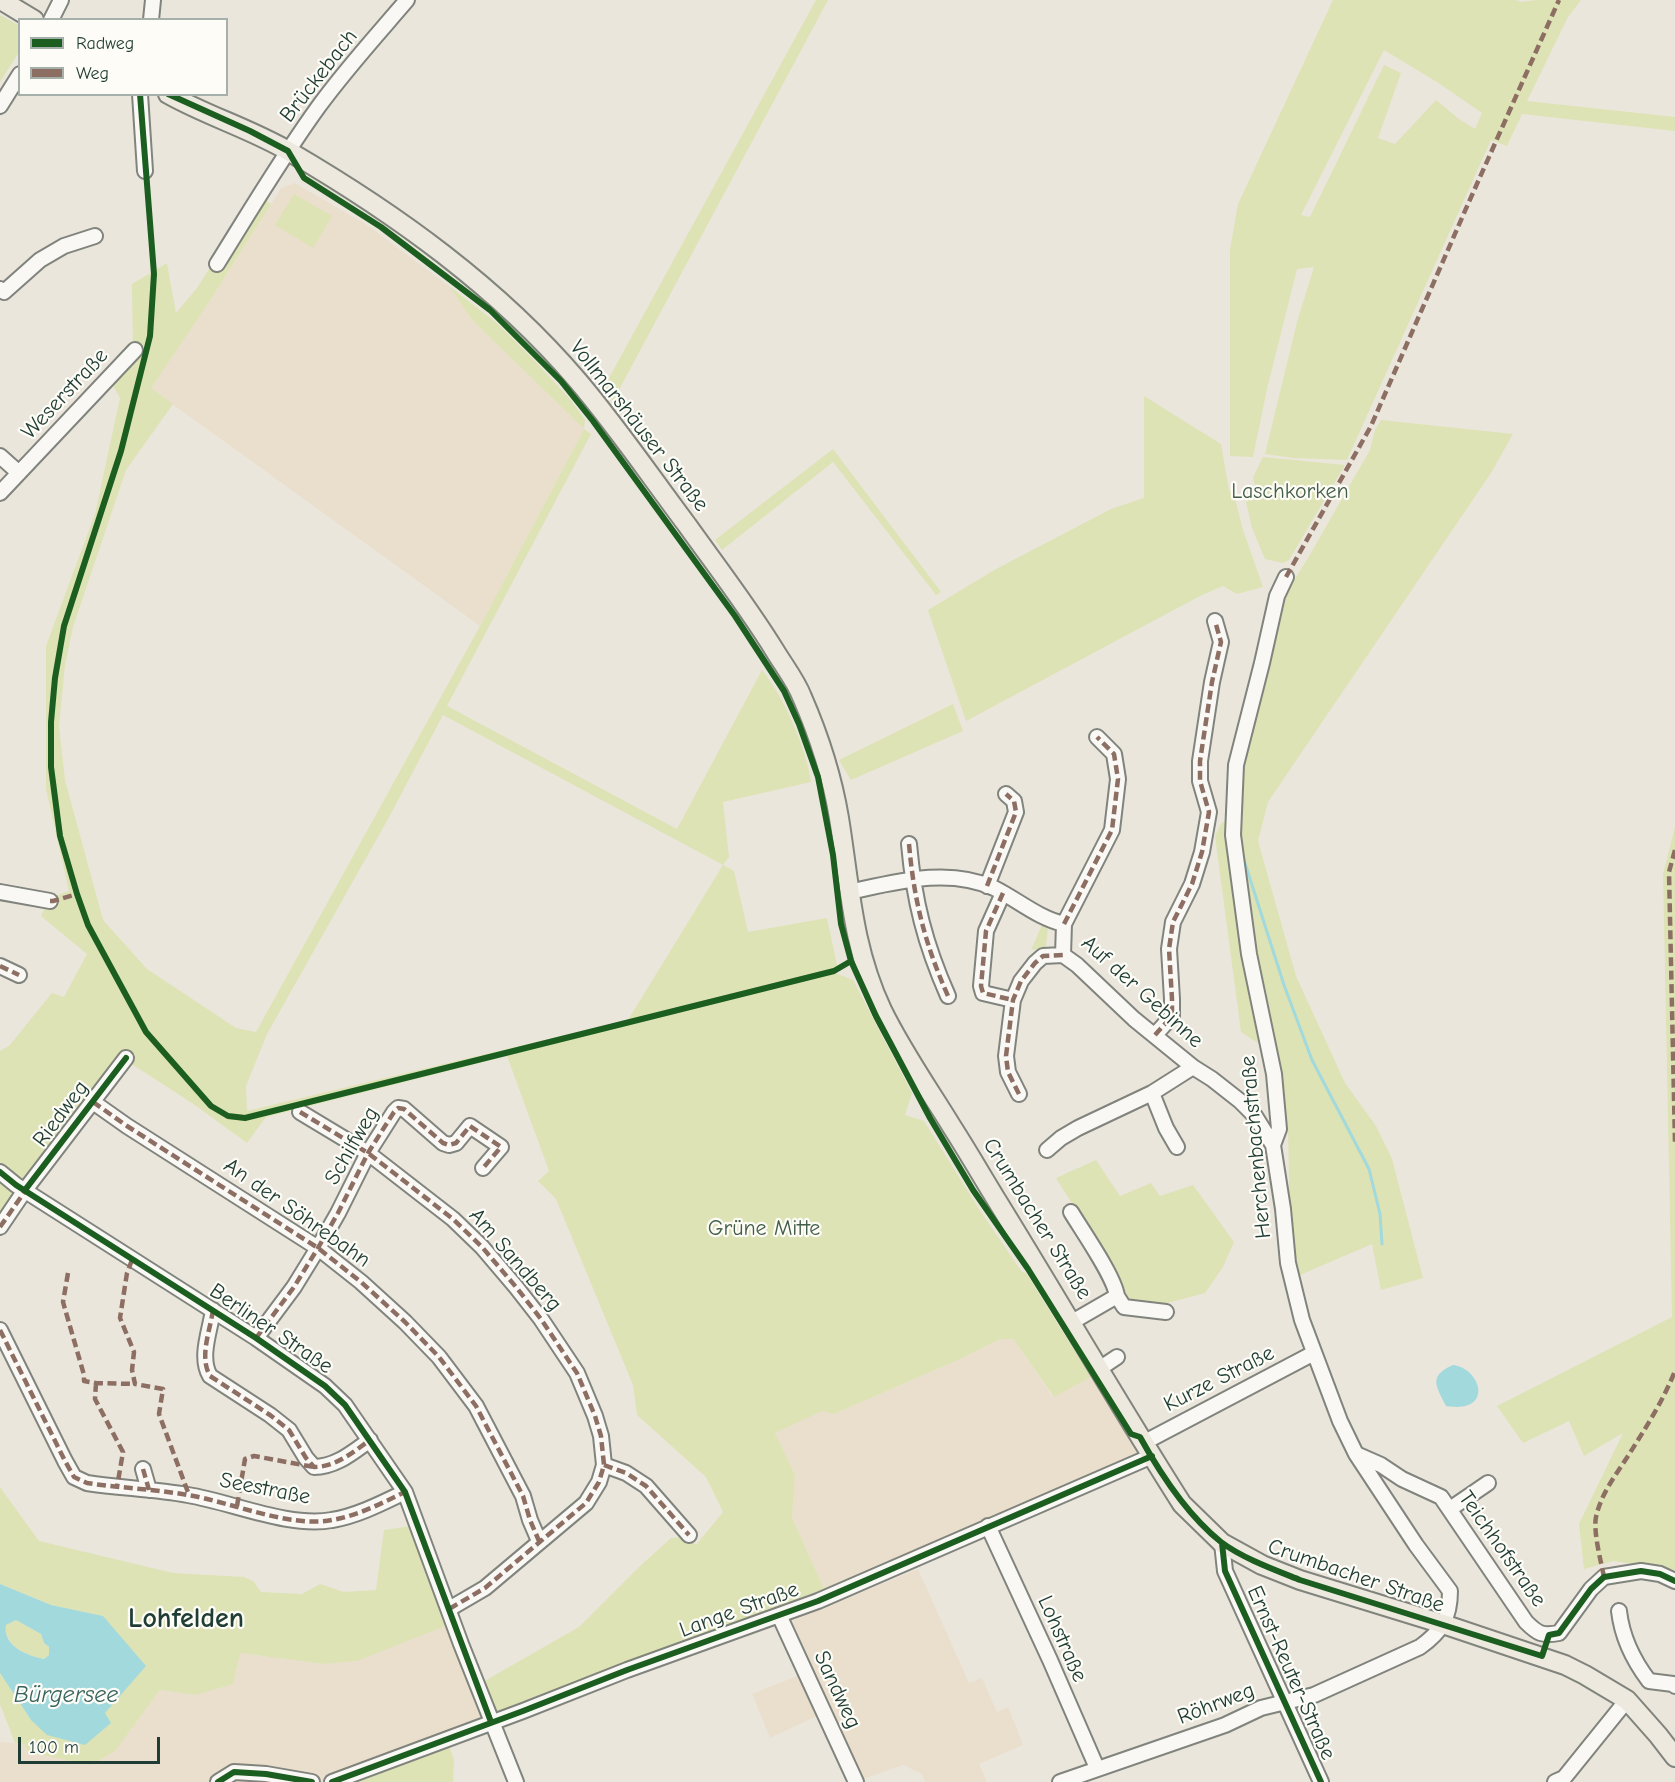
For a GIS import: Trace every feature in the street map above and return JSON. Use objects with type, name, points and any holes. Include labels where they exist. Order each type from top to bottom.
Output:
[{"type":"main road","points":[[1,0],[31,18]]},
{"type":"main road","name":"Vollmarshäuser Straße","points":[[172,96],[288,151],[377,206],[475,279],[577,379],[620,433],[770,643],[800,691],[833,786]]},
{"type":"main road","name":"Crumbacher Straße","points":[[833,786],[858,942],[864,965],[881,1007],[893,1031],[1182,1504],[1222,1543],[1262,1565],[1300,1580],[1542,1656],[1585,1675],[1627,1700],[1675,1757]]},
{"type":"street","points":[[52,18],[61,0]]},
{"type":"street","points":[[151,18],[153,0]]},
{"type":"street","name":"Brückebach","points":[[288,151],[350,66],[407,0]]},
{"type":"street","points":[[0,106],[18,77]]},
{"type":"street","points":[[140,96],[145,171]]},
{"type":"street","points":[[218,264],[288,151]]},
{"type":"street","points":[[1,292],[40,260],[64,246],[95,236]]},
{"type":"street","name":"Weserstraße","points":[[0,493],[135,350]]},
{"type":"street","points":[[0,456],[19,473]]},
{"type":"street","name":"Herchenbachstraße","points":[[1286,577],[1277,596],[1236,765],[1233,836],[1249,954],[1274,1074],[1279,1129],[1273,1145],[1283,1209],[1288,1263],[1302,1320],[1340,1421],[1356,1454],[1416,1545],[1450,1591],[1450,1601],[1443,1624]]},
{"type":"street","points":[[1155,1035],[1172,1016],[1169,949],[1173,922],[1192,884],[1199,863],[1209,812],[1200,781],[1200,761],[1212,682],[1221,642],[1215,621]]},
{"type":"street","points":[[1064,924],[1112,830],[1118,779],[1114,754],[1097,737]]},
{"type":"street","points":[[987,886],[1016,812],[1014,801],[1006,794]]},
{"type":"street","points":[[909,844],[918,912],[932,961],[948,996]]},
{"type":"street","name":"Auf der Gebinne","points":[[849,892],[936,877],[966,880],[1003,893],[1050,920],[1064,924],[1063,955],[1077,965],[1134,1019],[1233,1096],[1255,1116],[1273,1145]]},
{"type":"street","points":[[0,892],[50,901]]},
{"type":"street","points":[[1003,893],[986,931],[981,986],[983,993],[1013,1000]]},
{"type":"street","points":[[1019,1095],[1008,1072],[1006,1056],[1013,1000],[1022,981],[1035,963],[1043,956],[1063,955]]},
{"type":"street","points":[[0,966],[19,975]]},
{"type":"street","name":"Riedweg","points":[[25,1190],[58,1150],[126,1058]]},
{"type":"street","points":[[1047,1150],[1078,1128],[1152,1093],[1193,1067]]},
{"type":"street","points":[[1152,1093],[1166,1128],[1177,1147]]},
{"type":"street","name":"An der Söhrebahn","points":[[93,1102],[318,1248],[361,1282],[405,1322],[445,1365],[476,1407],[523,1496],[539,1541]]},
{"type":"street","name":"Schilfweg","points":[[256,1338],[294,1287],[338,1213],[368,1153],[398,1108],[404,1109],[443,1143],[449,1145],[456,1143],[470,1126],[501,1147],[483,1168]]},
{"type":"street","name":"Am Sandberg","points":[[300,1112],[368,1153],[460,1226],[508,1276],[542,1319],[577,1373],[601,1436],[604,1465],[599,1482],[586,1503],[486,1588],[449,1609]]},
{"type":"street","name":"Berliner Straße","points":[[0,1172],[132,1260],[256,1338],[325,1386],[345,1405],[405,1492],[491,1722],[516,1782]]},
{"type":"street","points":[[0,1227],[25,1190]]},
{"type":"street","points":[[1071,1212],[1110,1276],[1117,1296],[1124,1307],[1166,1312]]},
{"type":"street","points":[[1072,1322],[1117,1296]]},
{"type":"street","points":[[213,1310],[205,1357],[206,1370],[210,1376],[289,1430],[306,1458],[315,1467],[326,1467],[346,1457],[370,1440]]},
{"type":"street","name":"Seestraße","points":[[0,1330],[74,1477],[87,1483],[189,1495],[290,1519],[308,1521],[331,1521],[377,1506],[405,1492]]},
{"type":"street","name":"Kurze Straße","points":[[1148,1450],[1314,1353]]},
{"type":"street","points":[[1099,1369],[1117,1357]]},
{"type":"street","name":"Lange Straße","points":[[332,1782],[847,1589],[988,1527],[1148,1450]]},
{"type":"street","name":"Teichhofstraße","points":[[1356,1454],[1441,1497],[1526,1622],[1537,1633],[1549,1635]]},
{"type":"street","points":[[604,1465],[626,1473],[646,1486],[689,1535]]},
{"type":"street","points":[[143,1468],[149,1490]]},
{"type":"street","points":[[1450,1509],[1488,1483]]},
{"type":"street","name":"Lohstraße","points":[[988,1527],[1097,1768]]},
{"type":"street","name":"Ernst-Reuter-Straße","points":[[1222,1543],[1225,1571],[1321,1782]]},
{"type":"street","points":[[1542,1656],[1549,1635],[1558,1633],[1591,1589],[1604,1577],[1641,1571],[1660,1574],[1675,1581]]},
{"type":"street","points":[[1619,1611],[1622,1634],[1647,1687],[1673,1684],[1675,1686]]},
{"type":"street","name":"Sandweg","points":[[779,1615],[855,1782]]},
{"type":"street","name":"Röhrweg","points":[[1060,1782],[1225,1725],[1261,1708],[1314,1695],[1420,1647],[1435,1636],[1443,1624]]},
{"type":"street","points":[[1555,1782],[1564,1778],[1627,1700]]},
{"type":"street","points":[[218,1782],[234,1772],[266,1774],[312,1782]]},
{"type":"shaded area","points":[[295,183],[367,225],[449,286],[472,320],[584,429],[480,626],[150,388],[209,302],[281,188]]},
{"type":"shaded area","points":[[1000,1339],[1013,1339],[1053,1397],[1091,1377],[1139,1453],[926,1549],[824,1589],[792,1516],[795,1475],[775,1433],[822,1410],[834,1414],[958,1360]]},
{"type":"shaded area","points":[[918,1569],[969,1683],[982,1678],[997,1712],[1008,1707],[1023,1745],[979,1764],[987,1782],[925,1782],[922,1774],[903,1765],[863,1779],[792,1621]]},
{"type":"shaded area","points":[[448,1625],[487,1731],[349,1782],[0,1782],[0,1742],[24,1744],[28,1752],[51,1756],[115,1750],[160,1690],[195,1695],[240,1653],[324,1664],[356,1661]]},
{"type":"shaded area","points":[[802,1674],[819,1715],[770,1738],[752,1694]]},
{"type":"green space","points":[[816,0],[828,0],[613,401],[604,387]]},
{"type":"green space","points":[[1333,0],[1515,0],[1522,2],[1581,0],[1568,17],[1527,101],[1675,117],[1675,131],[1522,114],[1507,146],[1491,140],[1347,460],[1294,458],[1265,454],[1297,322],[1314,267],[1297,269],[1267,389],[1253,457],[1230,456],[1230,249],[1238,204]],"holes":[[[1384,50],[1482,113],[1475,129],[1436,100],[1395,144],[1378,138],[1401,73],[1384,65],[1310,217],[1301,215]]]},
{"type":"green space","points":[[0,15],[18,25],[18,54],[0,82]]},
{"type":"green space","name":"Grüne Mitte","points":[[257,193],[271,204],[151,388],[173,404],[126,470],[73,627],[65,665],[59,726],[65,780],[103,920],[147,969],[236,1028],[256,1032],[480,626],[584,429],[591,434],[447,706],[677,829],[762,670],[793,723],[811,782],[723,802],[729,857],[723,865],[734,871],[748,932],[827,918],[837,965],[835,973],[853,980],[912,1093],[905,1115],[924,1121],[979,1209],[1022,1272],[1026,1273],[1091,1377],[1054,1397],[1013,1339],[1000,1339],[958,1360],[834,1414],[822,1411],[775,1433],[795,1475],[792,1517],[824,1589],[495,1715],[481,1683],[579,1627],[671,1538],[687,1537],[696,1545],[723,1512],[706,1477],[637,1415],[633,1385],[556,1199],[538,1181],[549,1171],[507,1056],[266,1117],[247,1143],[192,1103],[130,1063],[0,1221],[0,1051],[9,1046],[52,993],[64,997],[87,954],[41,916],[50,898],[69,891],[46,789],[46,646],[95,514],[120,398],[112,384],[133,359],[132,284],[167,263],[176,313],[197,288]],"holes":[[[443,715],[723,865],[628,1020],[247,1111],[246,1086],[267,1034],[388,819]]]},
{"type":"green space","points":[[294,194],[332,216],[313,248],[275,225]]},
{"type":"green space","points":[[449,286],[498,324],[570,399],[585,420],[584,429],[472,320]]},
{"type":"green space","points":[[1144,396],[1221,444],[1229,490],[1235,498],[1243,530],[1263,587],[1237,594],[1223,586],[1200,596],[966,721],[928,610],[996,569],[1111,509],[1144,498]]},
{"type":"green space","points":[[1381,420],[1513,434],[1491,473],[1268,802],[1258,841],[1296,976],[1345,1083],[1376,1126],[1392,1159],[1423,1278],[1381,1290],[1372,1244],[1300,1275],[1290,1229],[1288,1131],[1273,1053],[1241,1032],[1215,836],[1222,822],[1238,825],[1240,784],[1271,657],[1281,601],[1370,450],[1375,430]]},
{"type":"green space","points":[[833,449],[941,592],[936,595],[833,462],[722,550],[715,540]]},
{"type":"green space","name":"Laschkorken","points":[[1263,457],[1345,465],[1289,560],[1283,563],[1265,559],[1252,528],[1246,502],[1257,494],[1253,477]]},
{"type":"green space","points":[[953,704],[963,731],[851,780],[839,760]]},
{"type":"green space","points":[[1675,827],[1675,1570],[1613,1561],[1584,1569],[1579,1524],[1623,1433],[1584,1456],[1569,1421],[1523,1443],[1497,1406],[1672,1317],[1663,874]]},
{"type":"green space","points":[[1042,925],[1048,927],[1046,947],[1031,950]]},
{"type":"green space","points":[[1096,1160],[1120,1196],[1151,1183],[1160,1196],[1193,1185],[1234,1242],[1223,1267],[1205,1293],[1160,1305],[1128,1302],[1124,1287],[1056,1178]]},
{"type":"green space","points":[[0,1487],[39,1541],[173,1573],[244,1577],[253,1581],[261,1592],[302,1594],[320,1584],[344,1592],[376,1590],[384,1530],[411,1526],[448,1625],[357,1661],[324,1664],[240,1653],[233,1684],[195,1695],[160,1690],[115,1751],[91,1765],[28,1752],[24,1744],[15,1743],[0,1704],[0,1673],[31,1720],[105,1713],[103,1616],[51,1605],[0,1584]]},
{"type":"green space","points":[[16,1620],[41,1634],[44,1643],[49,1647],[49,1655],[44,1659],[37,1657],[23,1652],[12,1644],[6,1632],[6,1625]]},
{"type":"green space","points":[[449,1746],[454,1760],[453,1782],[349,1782],[433,1750]]},
{"type":"water","points":[[1453,1365],[1471,1374],[1478,1390],[1477,1397],[1472,1403],[1462,1407],[1446,1406],[1437,1387],[1436,1382],[1440,1373]]},
{"type":"water","name":"Bürgersee","points":[[0,1584],[51,1605],[103,1616],[146,1666],[105,1713],[111,1723],[85,1745],[47,1735],[31,1720],[0,1673]],"holes":[[[16,1620],[41,1634],[44,1643],[49,1647],[49,1655],[44,1659],[23,1652],[12,1644],[6,1632],[6,1625]]]},
{"type":"waterway","points":[[1244,860],[1284,985],[1312,1060],[1369,1169],[1380,1214],[1382,1244]]},
{"type":"marked path","points":[[1286,577],[1371,426],[1559,0]]},
{"type":"marked path","points":[[1155,1035],[1172,1016],[1169,949],[1173,922],[1192,884],[1202,852],[1209,812],[1200,781],[1200,761],[1212,682],[1221,642],[1215,621]]},
{"type":"marked path","points":[[1064,924],[1112,830],[1118,779],[1114,754],[1097,737]]},
{"type":"marked path","points":[[987,886],[1016,812],[1014,801],[1006,794]]},
{"type":"marked path","points":[[909,844],[922,922],[948,996]]},
{"type":"marked path","points":[[1675,850],[1669,872],[1675,1143]]},
{"type":"marked path","points":[[1003,893],[986,931],[981,986],[983,993],[1013,1000]]},
{"type":"marked path","points":[[50,901],[77,894]]},
{"type":"marked path","points":[[1019,1094],[1008,1072],[1006,1056],[1013,1000],[1021,981],[1035,963],[1043,956],[1063,955]]},
{"type":"marked path","points":[[0,966],[19,975]]},
{"type":"marked path","points":[[93,1102],[318,1248],[361,1282],[405,1322],[439,1357],[476,1406],[523,1496],[539,1541]]},
{"type":"marked path","points":[[256,1338],[294,1287],[338,1213],[368,1153],[398,1108],[404,1109],[443,1143],[449,1145],[456,1143],[470,1126],[501,1147],[483,1168]]},
{"type":"marked path","points":[[300,1112],[368,1153],[453,1219],[482,1247],[541,1319],[577,1373],[601,1436],[604,1465],[599,1482],[586,1503],[485,1588],[449,1609]]},
{"type":"marked path","points":[[0,1227],[28,1187]]},
{"type":"marked path","points":[[132,1260],[127,1273],[120,1318],[134,1352],[132,1370],[135,1384],[163,1389],[159,1414],[189,1495]]},
{"type":"marked path","points":[[68,1273],[63,1302],[84,1381],[135,1384]]},
{"type":"marked path","points":[[213,1310],[205,1352],[205,1361],[210,1376],[289,1430],[314,1467],[337,1462],[370,1440]]},
{"type":"marked path","points":[[0,1330],[74,1477],[87,1483],[188,1495],[260,1513],[315,1522],[351,1515],[405,1492]]},
{"type":"marked path","points":[[1604,1577],[1596,1530],[1598,1509],[1609,1485],[1659,1404],[1675,1371]]},
{"type":"marked path","points":[[96,1383],[95,1399],[123,1452],[117,1487]]},
{"type":"marked path","points":[[237,1506],[245,1459],[254,1456],[314,1467]]},
{"type":"marked path","points":[[604,1465],[626,1473],[646,1486],[689,1535]]},
{"type":"marked path","points":[[143,1469],[149,1490]]},
{"type":"cycle path","points":[[140,96],[154,274],[150,336],[121,451],[64,626],[55,678],[51,722],[51,767],[60,836],[88,925],[146,1032],[211,1106],[228,1116],[245,1118],[834,971],[851,961]]},
{"type":"cycle path","points":[[172,96],[288,151],[304,178],[381,227],[490,310],[561,381],[593,421],[735,616],[784,691],[799,724],[818,777],[833,855],[841,924],[851,961],[876,1016],[930,1118],[973,1190],[1028,1269],[1131,1434],[1140,1437],[1176,1494],[1197,1520],[1221,1542],[1239,1553],[1300,1580],[1542,1656],[1549,1635],[1559,1633],[1591,1589],[1604,1577],[1641,1571],[1660,1574],[1675,1581]]},
{"type":"cycle path","points":[[25,1190],[126,1058]]},
{"type":"cycle path","points":[[0,1172],[16,1185],[256,1338],[325,1386],[345,1405],[405,1492],[491,1722]]},
{"type":"cycle path","points":[[332,1782],[627,1670],[818,1601],[1152,1456]]},
{"type":"cycle path","points":[[1222,1543],[1225,1571],[1321,1782]]},
{"type":"cycle path","points":[[218,1782],[234,1772],[266,1774],[312,1782]]},
{"type":"district","name":"Lohfelden","points":[[186,1619]]}]
